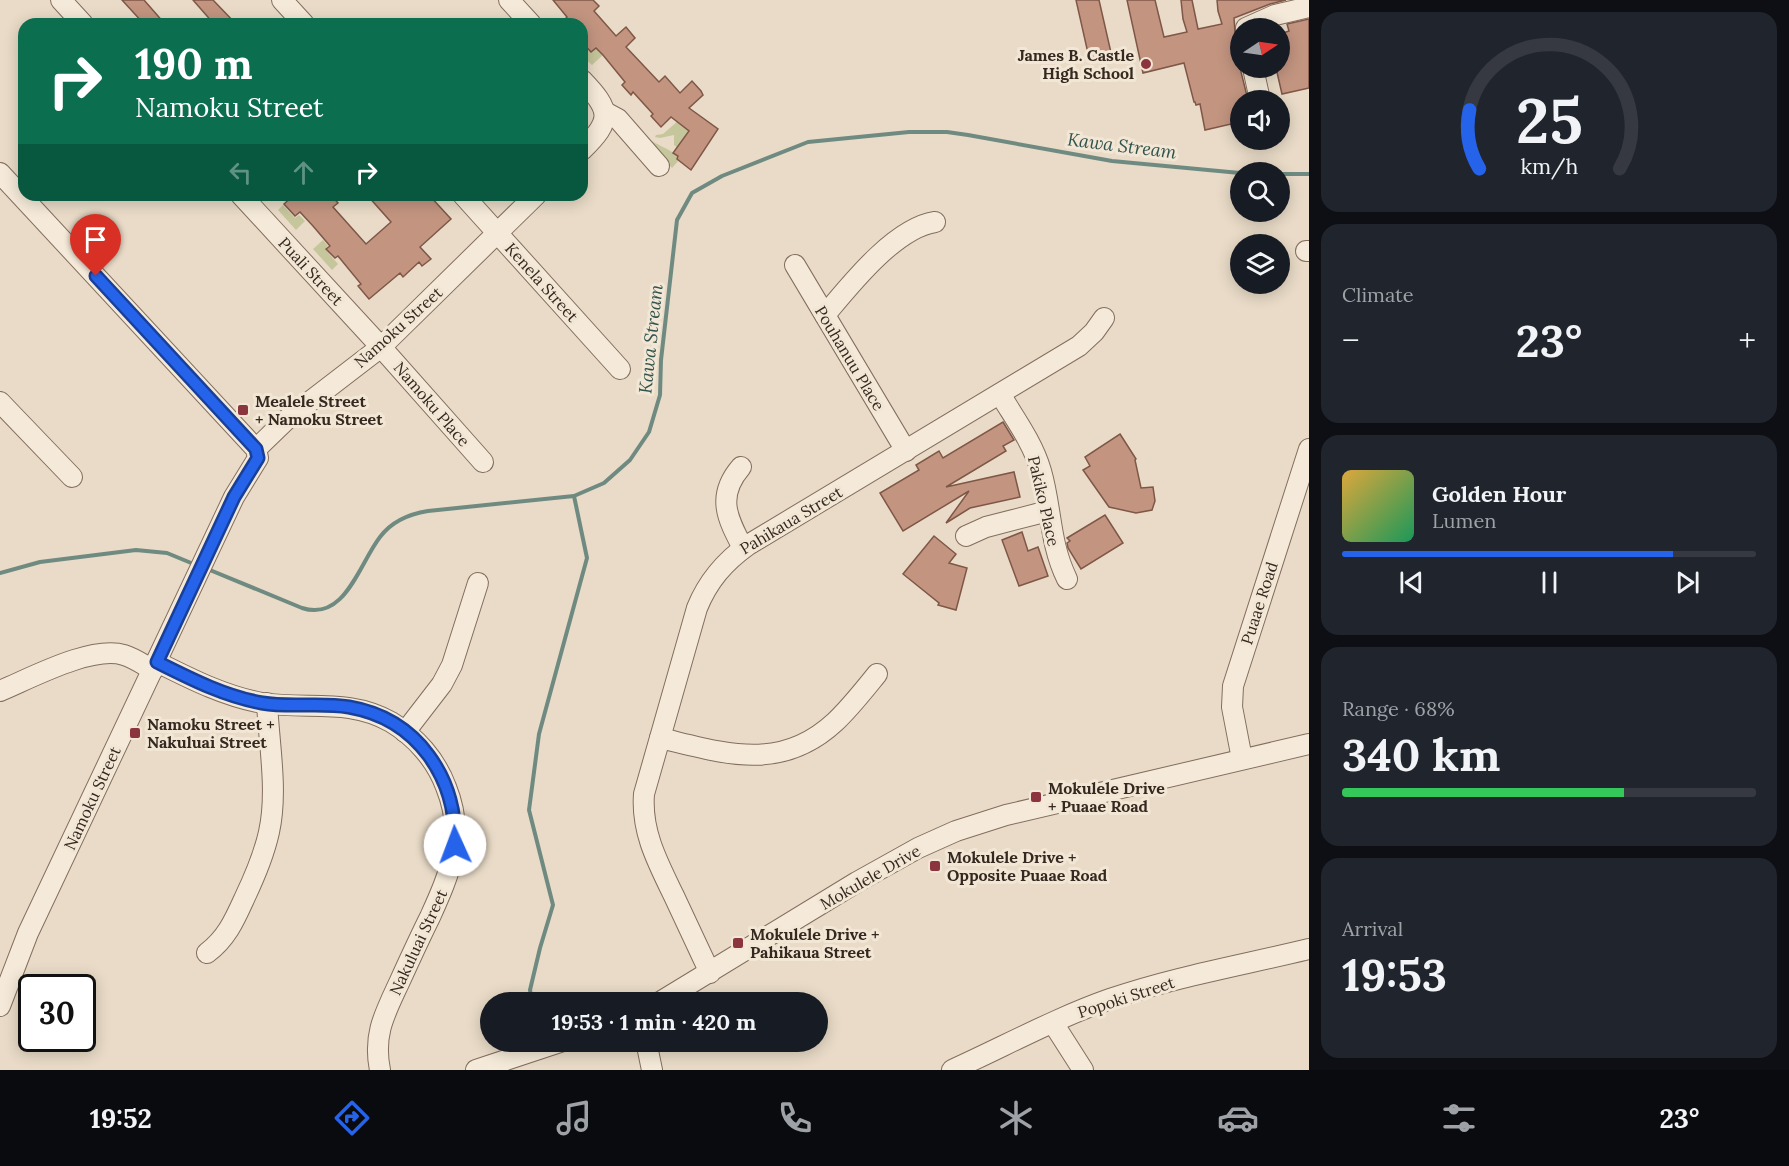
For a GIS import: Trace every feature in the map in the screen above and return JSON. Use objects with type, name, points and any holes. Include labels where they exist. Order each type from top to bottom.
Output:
[{"type":"street","points":[[61,0],[78,18]]},
{"type":"street","points":[[282,0],[298,18]]},
{"type":"street","points":[[509,0],[526,18]]},
{"type":"street","points":[[1268,18],[1298,6]]},
{"type":"street","points":[[588,86],[598,97],[604,112],[603,127],[588,143]]},
{"type":"street","points":[[604,112],[618,119],[659,166]]},
{"type":"street","points":[[0,173],[18,192]]},
{"type":"street","points":[[26,201],[256,449]]},
{"type":"street","name":"Puali Street","points":[[247,201],[381,347]]},
{"type":"street","name":"Kenela Street","points":[[469,201],[620,369]]},
{"type":"street","name":"Namoku Street","points":[[0,1006],[28,933],[241,483],[258,458],[256,449],[286,420],[381,347],[530,201]]},
{"type":"street","points":[[825,315],[853,281],[904,234],[918,226],[935,222]]},
{"type":"street","name":"Pouhanuu Place","points":[[795,265],[906,451]]},
{"type":"street","name":"Pahikaua Street","points":[[710,973],[652,850],[644,814],[644,794],[702,596],[720,568],[743,548],[1080,346],[1104,318]]},
{"type":"street","name":"Namoku Place","points":[[381,347],[483,462]]},
{"type":"street","name":"Pakiko Place","points":[[1000,394],[1033,449],[1042,474],[1055,549],[1067,579]]},
{"type":"street","points":[[0,402],[72,477]]},
{"type":"street","name":"Puaae Road","points":[[1242,759],[1232,707],[1233,686],[1309,449]]},
{"type":"street","points":[[741,467],[730,483],[726,503],[730,523],[743,548]]},
{"type":"street","points":[[966,536],[986,527],[1048,511]]},
{"type":"street","points":[[405,732],[442,684],[452,665],[478,583]]},
{"type":"street","name":"Nakuluai Street","points":[[0,691],[69,662],[97,655],[124,655],[244,699],[267,704],[349,707],[379,716],[405,732],[427,753],[444,780],[453,812],[455,845],[448,878],[382,1019],[377,1047],[380,1070]]},
{"type":"street","points":[[660,738],[744,756],[766,755],[788,750],[826,730],[877,674]]},
{"type":"street","points":[[207,952],[223,939],[233,924],[258,867],[270,831],[273,800],[267,704]]},
{"type":"street","name":"Mokulele Drive","points":[[677,992],[857,882],[918,848],[956,831],[1006,815],[1309,744]]},
{"type":"street","name":"Popoki Street","points":[[952,1070],[1084,1009],[1143,989],[1309,949]]},
{"type":"street","points":[[1053,1023],[1083,1070]]},
{"type":"street","points":[[476,1070],[530,1052]]},
{"type":"street","points":[[648,1052],[652,1070]]},
{"type":"green space","points":[[596,48],[603,55],[592,65],[588,61],[588,49],[591,52]]},
{"type":"green space","points":[[679,120],[689,131],[678,148],[674,145],[674,135],[655,137],[663,134]]},
{"type":"green space","points":[[646,137],[678,156],[679,160],[672,168]]},
{"type":"green space","points":[[283,205],[295,218],[299,215],[305,221],[296,230],[278,210]]},
{"type":"green space","points":[[323,240],[328,246],[325,249],[338,264],[332,270],[313,249]]},
{"type":"building","points":[[122,0],[144,0],[160,18],[138,18]]},
{"type":"building","points":[[193,0],[213,0],[230,18],[209,18]]},
{"type":"building","points":[[553,0],[593,0],[599,6],[594,11],[616,36],[626,27],[635,38],[626,47],[659,82],[665,76],[680,93],[692,81],[701,91],[703,95],[689,108],[718,129],[691,170],[673,153],[689,131],[671,117],[661,127],[651,116],[653,114],[633,92],[631,95],[622,85],[625,82],[603,55],[596,48],[591,52],[588,49],[588,18],[567,17]]},
{"type":"building","points":[[1076,0],[1099,0],[1112,57],[1090,62]]},
{"type":"building","points":[[1127,0],[1155,0],[1164,37],[1187,32],[1181,0],[1192,0],[1198,29],[1222,24],[1217,0],[1286,0],[1230,18],[1230,78],[1242,78],[1246,90],[1230,90],[1230,124],[1205,130],[1200,104],[1196,105],[1194,102],[1184,63],[1143,73]]},
{"type":"building","points":[[1309,19],[1309,88],[1290,92],[1290,90],[1281,90],[1278,78],[1290,78],[1290,23]]},
{"type":"building","points":[[287,201],[336,201],[338,203],[333,207],[366,244],[391,222],[372,201],[434,201],[451,219],[420,247],[431,259],[422,266],[419,262],[403,277],[400,273],[369,299],[358,286],[361,284],[338,256],[335,258],[326,249],[330,246],[313,226],[300,212],[295,216],[284,204]]},
{"type":"building","points":[[1003,422],[1014,440],[1003,446],[1006,451],[946,487],[1014,472],[1020,497],[970,508],[946,523],[969,491],[903,531],[880,493],[919,470],[916,465],[939,451],[943,458]]},
{"type":"building","points":[[1120,434],[1136,459],[1141,488],[1153,487],[1155,501],[1152,510],[1136,513],[1109,507],[1083,470],[1090,466],[1085,457]]},
{"type":"building","points":[[1105,515],[1123,543],[1081,569],[1068,548],[1067,543],[1070,541],[1067,538]]},
{"type":"building","points":[[1022,532],[1028,551],[1038,547],[1048,576],[1019,586],[1002,540]]},
{"type":"building","points":[[934,536],[956,554],[949,563],[967,568],[956,610],[938,605],[939,603],[903,574]]},
{"type":"waterway","name":"Kawa Stream","points":[[530,992],[553,905],[529,810],[539,734],[587,558],[574,496],[604,483],[630,460],[649,432],[660,395],[661,360],[677,220],[692,193],[722,176],[808,142],[909,132],[947,132],[1112,161],[1230,172]]},
{"type":"waterway","name":"Kawa Stream","points":[[1290,174],[1309,174]]},
{"type":"waterway","points":[[205,568],[302,608],[317,610],[329,607],[340,599],[380,537],[395,523],[408,516],[428,511],[574,496]]},
{"type":"waterway","points":[[0,573],[40,562],[136,550],[167,553],[196,565]]},
{"type":"place","name":"James B. Castle High School","points":[[1146,64]]},
{"type":"place","name":"Mealele Street + Namoku Street","points":[[243,410]]},
{"type":"place","name":"Namoku Street + Nakuluai Street","points":[[135,733]]},
{"type":"place","name":"Mokulele Drive + Puaae Road","points":[[1036,797]]},
{"type":"place","name":"Mokulele Drive + Opposite Puaae Road","points":[[935,866]]},
{"type":"place","name":"Mokulele Drive + Pahikaua Street","points":[[738,943]]},
{"type":"route","points":[[96,276],[256,449],[258,458],[234,497],[157,662],[210,688],[244,699],[267,704],[349,707],[379,716],[392,723],[417,742],[444,780],[453,812],[455,845]]}]
